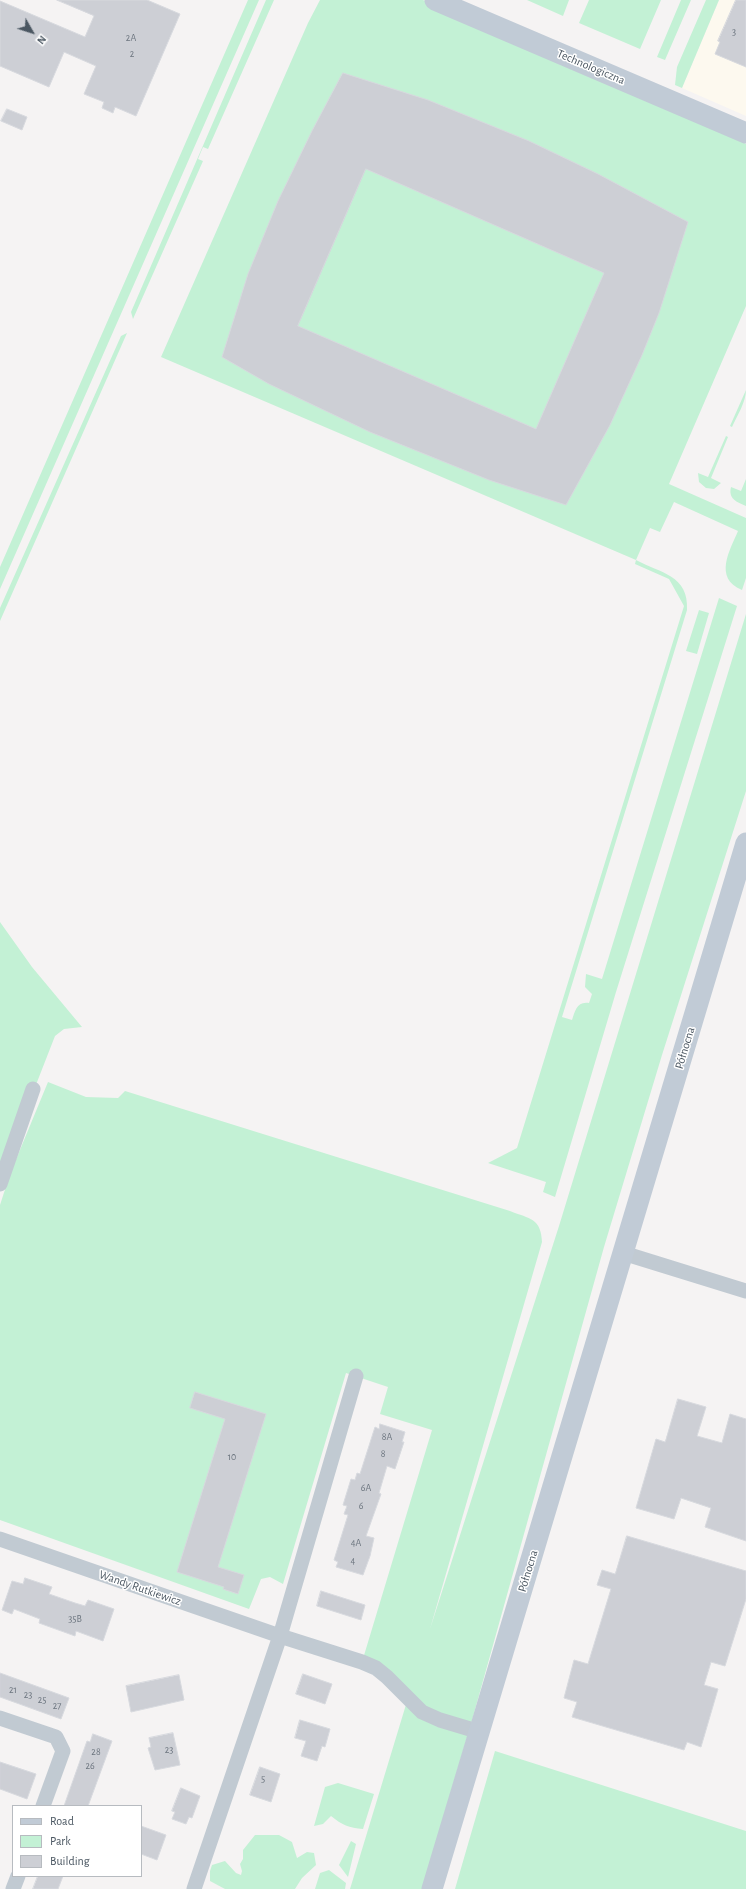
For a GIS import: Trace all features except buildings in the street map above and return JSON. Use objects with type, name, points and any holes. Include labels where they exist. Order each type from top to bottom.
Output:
[{"type":"street","name":"Technologiczna","points":[[436,0],[746,133]]},
{"type":"street","name":"Północna","points":[[432,1889],[746,843]]},
{"type":"street","points":[[0,1184],[33,1089]]},
{"type":"street","points":[[623,1253],[746,1291]]},
{"type":"street","points":[[194,1889],[280,1636],[356,1376]]},
{"type":"street","name":"Wandy Rutkiewicz","points":[[0,1539],[280,1636],[362,1662],[376,1668],[387,1677],[416,1707],[431,1716],[480,1732]]},
{"type":"street","points":[[0,1718],[56,1737],[64,1751],[43,1805]]},
{"type":"street","points":[[13,1889],[18,1877]]},
{"type":"shaded area","points":[[719,0],[746,0],[746,116],[682,88]]},
{"type":"green space","points":[[248,0],[259,0],[0,589],[0,567]]},
{"type":"green space","points":[[266,0],[274,0],[208,149],[203,147],[198,159],[203,161],[133,319],[131,312]]},
{"type":"green space","points":[[320,0],[423,0],[726,132],[746,144],[746,306],[669,484],[746,518],[746,578],[742,590],[733,585],[728,578],[726,571],[728,555],[738,531],[674,502],[660,532],[650,528],[636,560],[161,357],[308,23]]},
{"type":"green space","points":[[527,0],[569,0],[563,16]]},
{"type":"green space","points":[[589,0],[661,0],[640,49],[579,23]]},
{"type":"green space","points":[[681,0],[691,0],[665,60],[657,57]]},
{"type":"green space","points":[[706,0],[719,0],[682,88],[675,85],[677,67]]},
{"type":"green space","points":[[127,333],[0,621],[0,608],[121,336]]},
{"type":"green space","points":[[746,390],[743,404],[732,427],[730,426]]},
{"type":"green space","points":[[726,436],[728,437],[711,478],[721,483],[714,489],[706,488],[699,482],[698,473],[708,477]]},
{"type":"green space","points":[[746,479],[746,506],[734,500],[730,491],[731,487],[741,491]]},
{"type":"green space","points":[[636,560],[663,572],[678,582],[683,589],[686,598],[687,610],[562,1017],[572,1020],[579,1005],[589,1003],[592,994],[585,987],[586,974],[602,979],[719,598],[737,606],[616,992],[555,1197],[543,1192],[546,1182],[488,1163],[517,1148],[684,606],[669,579],[635,564]]},
{"type":"green space","points":[[699,610],[709,613],[697,654],[686,651]]},
{"type":"green space","points":[[746,614],[746,791],[662,1055],[604,1247],[471,1724],[422,1889],[350,1889],[408,1698],[362,1662],[432,1430],[380,1414],[388,1387],[346,1373],[283,1584],[270,1577],[261,1579],[249,1609],[0,1520],[0,1205],[10,1174],[48,1082],[86,1097],[118,1098],[125,1091],[510,1211],[533,1220],[539,1228],[542,1242],[430,1629],[559,1226]]},
{"type":"green space","points":[[0,922],[32,967],[82,1027],[64,1029],[55,1036],[0,1177]]},
{"type":"green space","points":[[495,1751],[746,1831],[746,1889],[455,1889]]},
{"type":"green space","points":[[338,1783],[374,1794],[363,1829],[346,1826],[331,1816],[323,1824],[314,1826],[325,1787]]},
{"type":"green space","points":[[255,1835],[279,1835],[292,1842],[297,1858],[307,1852],[314,1853],[316,1865],[302,1878],[295,1889],[225,1889],[210,1881],[210,1871],[212,1865],[225,1861],[236,1873],[241,1875],[242,1871],[240,1864],[243,1859],[243,1850]]},
{"type":"green space","points":[[351,1841],[356,1844],[348,1877],[339,1865]]},
{"type":"green space","points":[[329,1870],[346,1883],[345,1889],[315,1889],[320,1873]]}]
